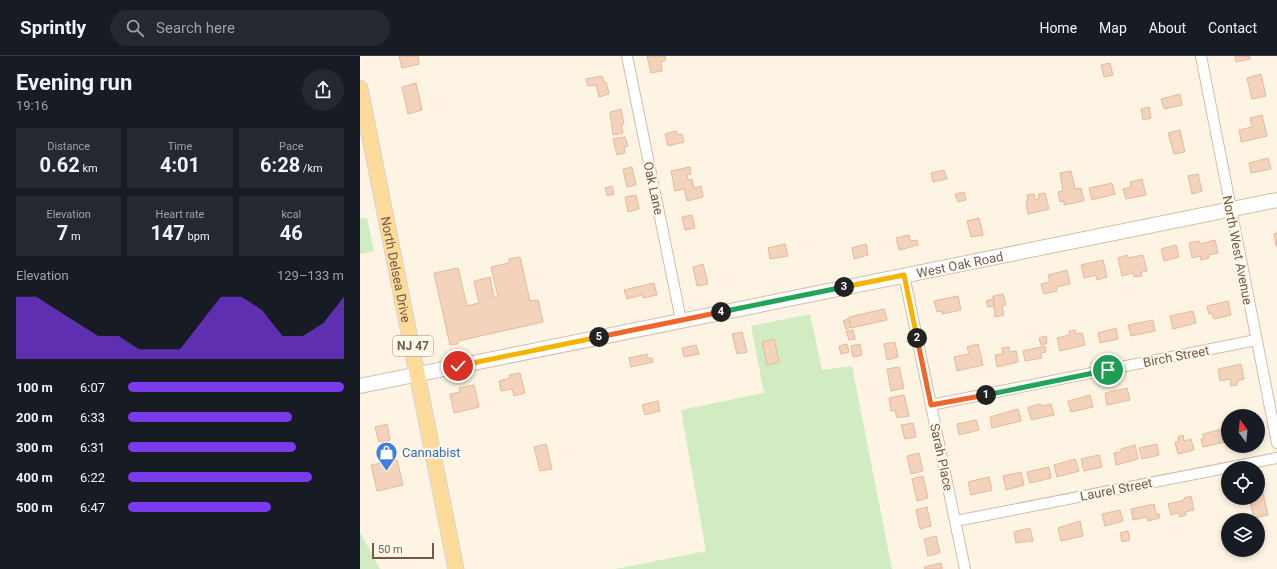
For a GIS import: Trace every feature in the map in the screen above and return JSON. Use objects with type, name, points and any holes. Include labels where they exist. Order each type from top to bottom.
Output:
[{"type":"main road","name":"North Delsea Drive","points":[[360,88],[456,569]]},
{"type":"street","name":"Oak Lane","points":[[627,56],[681,320]]},
{"type":"street","name":"North West Avenue","points":[[1201,56],[1230,210],[1277,443]]},
{"type":"street","name":"West Oak Road","points":[[360,386],[1277,200]]},
{"type":"street","name":"Sarah Place","points":[[904,275],[965,569]]},
{"type":"street","name":"Birch Street","points":[[931,405],[1256,340]]},
{"type":"street","name":"Laurel Street","points":[[956,521],[1277,458]]},
{"type":"green space","points":[[360,218],[367,218],[374,251],[360,254]]},
{"type":"green space","points":[[810,314],[822,370],[852,366],[892,569],[615,569],[706,551],[681,410],[764,393],[751,326]]},
{"type":"green space","points":[[360,532],[380,569],[360,569]]},
{"type":"building","points":[[399,56],[418,56],[419,64],[402,68]]},
{"type":"building","points":[[647,56],[665,56],[666,60],[661,62],[662,71],[651,73]]},
{"type":"building","points":[[1235,56],[1250,56],[1250,59],[1236,62]]},
{"type":"building","points":[[1110,63],[1113,75],[1104,77],[1101,65]]},
{"type":"building","points":[[1261,74],[1266,96],[1252,99],[1247,78]]},
{"type":"building","points":[[602,76],[604,82],[606,82],[609,94],[599,97],[596,85],[588,86],[586,79]]},
{"type":"building","points":[[416,83],[422,110],[408,114],[402,87]]},
{"type":"building","points":[[1180,94],[1182,105],[1164,109],[1161,99]]},
{"type":"building","points":[[1149,107],[1151,118],[1143,120],[1141,109]]},
{"type":"building","points":[[621,109],[624,124],[621,124],[623,133],[613,135],[610,112]]},
{"type":"building","points":[[1262,115],[1267,136],[1241,142],[1239,130],[1252,127],[1250,118]]},
{"type":"building","points":[[1180,130],[1185,152],[1174,154],[1168,133]]},
{"type":"building","points":[[676,131],[677,135],[682,134],[684,142],[668,146],[665,134]]},
{"type":"building","points":[[625,137],[628,146],[624,147],[625,153],[617,155],[613,139]]},
{"type":"building","points":[[1268,158],[1271,169],[1251,173],[1249,163]]},
{"type":"building","points":[[632,167],[636,185],[627,187],[623,169]]},
{"type":"building","points":[[690,167],[691,174],[687,175],[688,180],[692,179],[694,188],[701,186],[703,197],[687,201],[684,189],[675,191],[671,171]]},
{"type":"building","points":[[944,170],[947,179],[933,182],[931,173]]},
{"type":"building","points":[[1071,171],[1075,189],[1081,188],[1084,201],[1064,205],[1064,201],[1060,202],[1058,192],[1063,191],[1060,173]]},
{"type":"building","points":[[1198,174],[1202,191],[1192,194],[1188,176]]},
{"type":"building","points":[[1142,179],[1146,195],[1126,199],[1123,189],[1131,187],[1130,182]]},
{"type":"building","points":[[1112,183],[1115,194],[1092,200],[1089,188]]},
{"type":"building","points":[[612,186],[614,194],[607,196],[605,188]]},
{"type":"building","points":[[964,192],[966,200],[958,202],[955,194]]},
{"type":"building","points":[[1045,193],[1049,209],[1028,214],[1026,201],[1028,200],[1027,195],[1034,194],[1035,200],[1039,199],[1038,194]]},
{"type":"building","points":[[636,195],[639,209],[628,212],[625,197]]},
{"type":"building","points":[[692,215],[695,228],[685,230],[682,217]]},
{"type":"building","points":[[979,218],[983,235],[971,237],[967,221]]},
{"type":"building","points":[[1277,233],[1277,246],[1276,246],[1274,234]]},
{"type":"building","points":[[909,235],[910,241],[917,240],[918,245],[899,250],[896,238]]},
{"type":"building","points":[[1215,240],[1218,253],[1208,255],[1209,258],[1201,260],[1200,256],[1192,258],[1189,243],[1199,241],[1200,244]]},
{"type":"building","points":[[785,244],[788,256],[770,259],[768,248]]},
{"type":"building","points":[[866,244],[868,255],[854,259],[852,248]]},
{"type":"building","points":[[1176,245],[1179,257],[1164,261],[1161,249]]},
{"type":"building","points":[[1128,255],[1128,258],[1143,255],[1147,271],[1141,272],[1142,276],[1134,277],[1133,273],[1122,276],[1118,258]]},
{"type":"building","points":[[520,257],[530,301],[538,300],[543,322],[458,341],[458,344],[450,345],[434,273],[458,268],[467,306],[479,303],[474,281],[490,277],[494,298],[498,297],[491,267],[509,263],[509,259]]},
{"type":"building","points":[[1103,260],[1107,277],[1097,280],[1096,275],[1084,278],[1081,265]]},
{"type":"building","points":[[703,264],[708,284],[697,286],[693,267]]},
{"type":"building","points":[[1067,270],[1070,284],[1056,287],[1057,291],[1044,294],[1041,284],[1050,282],[1048,275]]},
{"type":"building","points":[[654,283],[657,295],[643,298],[642,295],[627,299],[624,290]]},
{"type":"building","points":[[1003,294],[1006,305],[1002,306],[1004,315],[995,317],[993,296]]},
{"type":"building","points":[[958,296],[961,310],[942,314],[942,311],[937,312],[934,301]]},
{"type":"building","points":[[993,299],[995,306],[988,307],[986,301]]},
{"type":"building","points":[[1228,301],[1231,315],[1214,319],[1212,313],[1209,314],[1207,306]]},
{"type":"building","points":[[884,309],[887,320],[851,328],[849,317]]},
{"type":"building","points":[[1193,311],[1196,323],[1173,329],[1170,316]]},
{"type":"building","points":[[848,319],[851,327],[846,329],[843,321]]},
{"type":"building","points":[[1153,320],[1155,331],[1131,336],[1128,325]]},
{"type":"building","points":[[1116,328],[1118,339],[1100,343],[1098,333]]},
{"type":"building","points":[[853,330],[855,339],[849,340],[846,331]]},
{"type":"building","points":[[1075,330],[1076,334],[1082,333],[1085,345],[1060,351],[1057,338],[1070,335],[1069,331]]},
{"type":"building","points":[[742,332],[747,352],[737,354],[732,334]]},
{"type":"building","points":[[1046,336],[1047,343],[1041,345],[1039,338]]},
{"type":"building","points":[[774,339],[779,362],[767,365],[762,342]]},
{"type":"building","points":[[895,342],[898,357],[887,360],[884,344]]},
{"type":"building","points":[[847,344],[849,352],[841,354],[839,346]]},
{"type":"building","points":[[860,344],[862,355],[853,357],[851,346]]},
{"type":"building","points":[[978,344],[983,365],[957,371],[954,357],[969,354],[967,347]]},
{"type":"building","points":[[696,345],[699,354],[684,357],[682,348]]},
{"type":"building","points":[[1045,346],[1046,352],[1041,353],[1042,358],[1025,361],[1023,351]]},
{"type":"building","points":[[1009,347],[1010,352],[1016,351],[1018,362],[997,367],[995,355],[1003,354],[1002,348]]},
{"type":"building","points":[[647,354],[648,358],[652,358],[653,362],[631,367],[629,358]]},
{"type":"building","points":[[1241,364],[1244,379],[1237,381],[1237,385],[1231,386],[1230,379],[1220,381],[1218,369]]},
{"type":"building","points":[[899,367],[904,388],[891,391],[887,369]]},
{"type":"building","points":[[520,373],[525,393],[514,396],[512,389],[501,391],[499,381],[510,378],[509,375]]},
{"type":"building","points":[[474,385],[479,407],[454,413],[450,394],[460,392],[459,388]]},
{"type":"building","points":[[1127,388],[1130,400],[1107,405],[1105,393]]},
{"type":"building","points":[[904,395],[909,416],[897,418],[895,410],[891,411],[889,398]]},
{"type":"building","points":[[1090,395],[1093,407],[1071,412],[1068,401]]},
{"type":"building","points":[[658,401],[660,411],[645,415],[642,405]]},
{"type":"building","points":[[1040,404],[1041,406],[1051,404],[1054,415],[1031,420],[1028,407]]},
{"type":"building","points":[[1018,409],[1021,421],[992,428],[990,417]]},
{"type":"building","points":[[976,420],[979,430],[959,435],[957,424]]},
{"type":"building","points":[[913,423],[916,437],[905,439],[901,425]]},
{"type":"building","points":[[387,424],[390,440],[379,442],[375,427]]},
{"type":"building","points":[[1221,429],[1221,443],[1203,447],[1201,439],[1204,438],[1203,434]]},
{"type":"building","points":[[1183,435],[1184,441],[1191,439],[1194,450],[1178,454],[1175,442],[1179,441],[1178,437]]},
{"type":"building","points":[[546,444],[552,469],[540,471],[534,447]]},
{"type":"building","points":[[1157,444],[1159,455],[1142,459],[1139,448]]},
{"type":"building","points":[[1135,445],[1138,459],[1116,465],[1114,453],[1121,452],[1121,449]]},
{"type":"building","points":[[919,453],[923,471],[911,474],[907,456]]},
{"type":"building","points":[[1099,455],[1102,467],[1084,471],[1081,459]]},
{"type":"building","points":[[1075,459],[1079,471],[1057,477],[1054,465]]},
{"type":"building","name":"Cannabist","points":[[397,460],[403,485],[377,491],[371,465]]},
{"type":"building","points":[[1049,467],[1051,478],[1030,483],[1027,472]]},
{"type":"building","points":[[1021,472],[1024,485],[1006,490],[1003,476]]},
{"type":"building","points":[[923,476],[928,498],[917,501],[912,479]]},
{"type":"building","points":[[989,477],[992,490],[971,495],[968,482]]},
{"type":"building","points":[[1191,496],[1194,510],[1185,512],[1186,515],[1180,517],[1179,513],[1171,515],[1168,504],[1184,500],[1184,498]]},
{"type":"building","points":[[1265,502],[1268,515],[1265,516],[1265,513],[1253,513],[1251,505],[1265,505]]},
{"type":"building","points":[[1154,504],[1156,514],[1159,514],[1160,518],[1148,521],[1147,517],[1133,520],[1131,509]]},
{"type":"building","points":[[927,507],[931,526],[920,529],[916,510]]},
{"type":"building","points":[[1120,510],[1123,521],[1105,526],[1102,514]]},
{"type":"building","points":[[1080,521],[1083,536],[1061,541],[1058,528]]},
{"type":"building","points":[[1030,528],[1033,541],[1016,543],[1014,532]]},
{"type":"building","points":[[1128,531],[1130,540],[1122,542],[1120,533]]},
{"type":"building","points":[[936,536],[940,553],[928,556],[924,539]]},
{"type":"building","points":[[941,563],[942,569],[925,569],[924,567]]},
{"type":"place","name":"Cannabist","points":[[386,472]]},
{"type":"route","points":[[458,366],[904,275],[931,405],[1108,370]]}]
